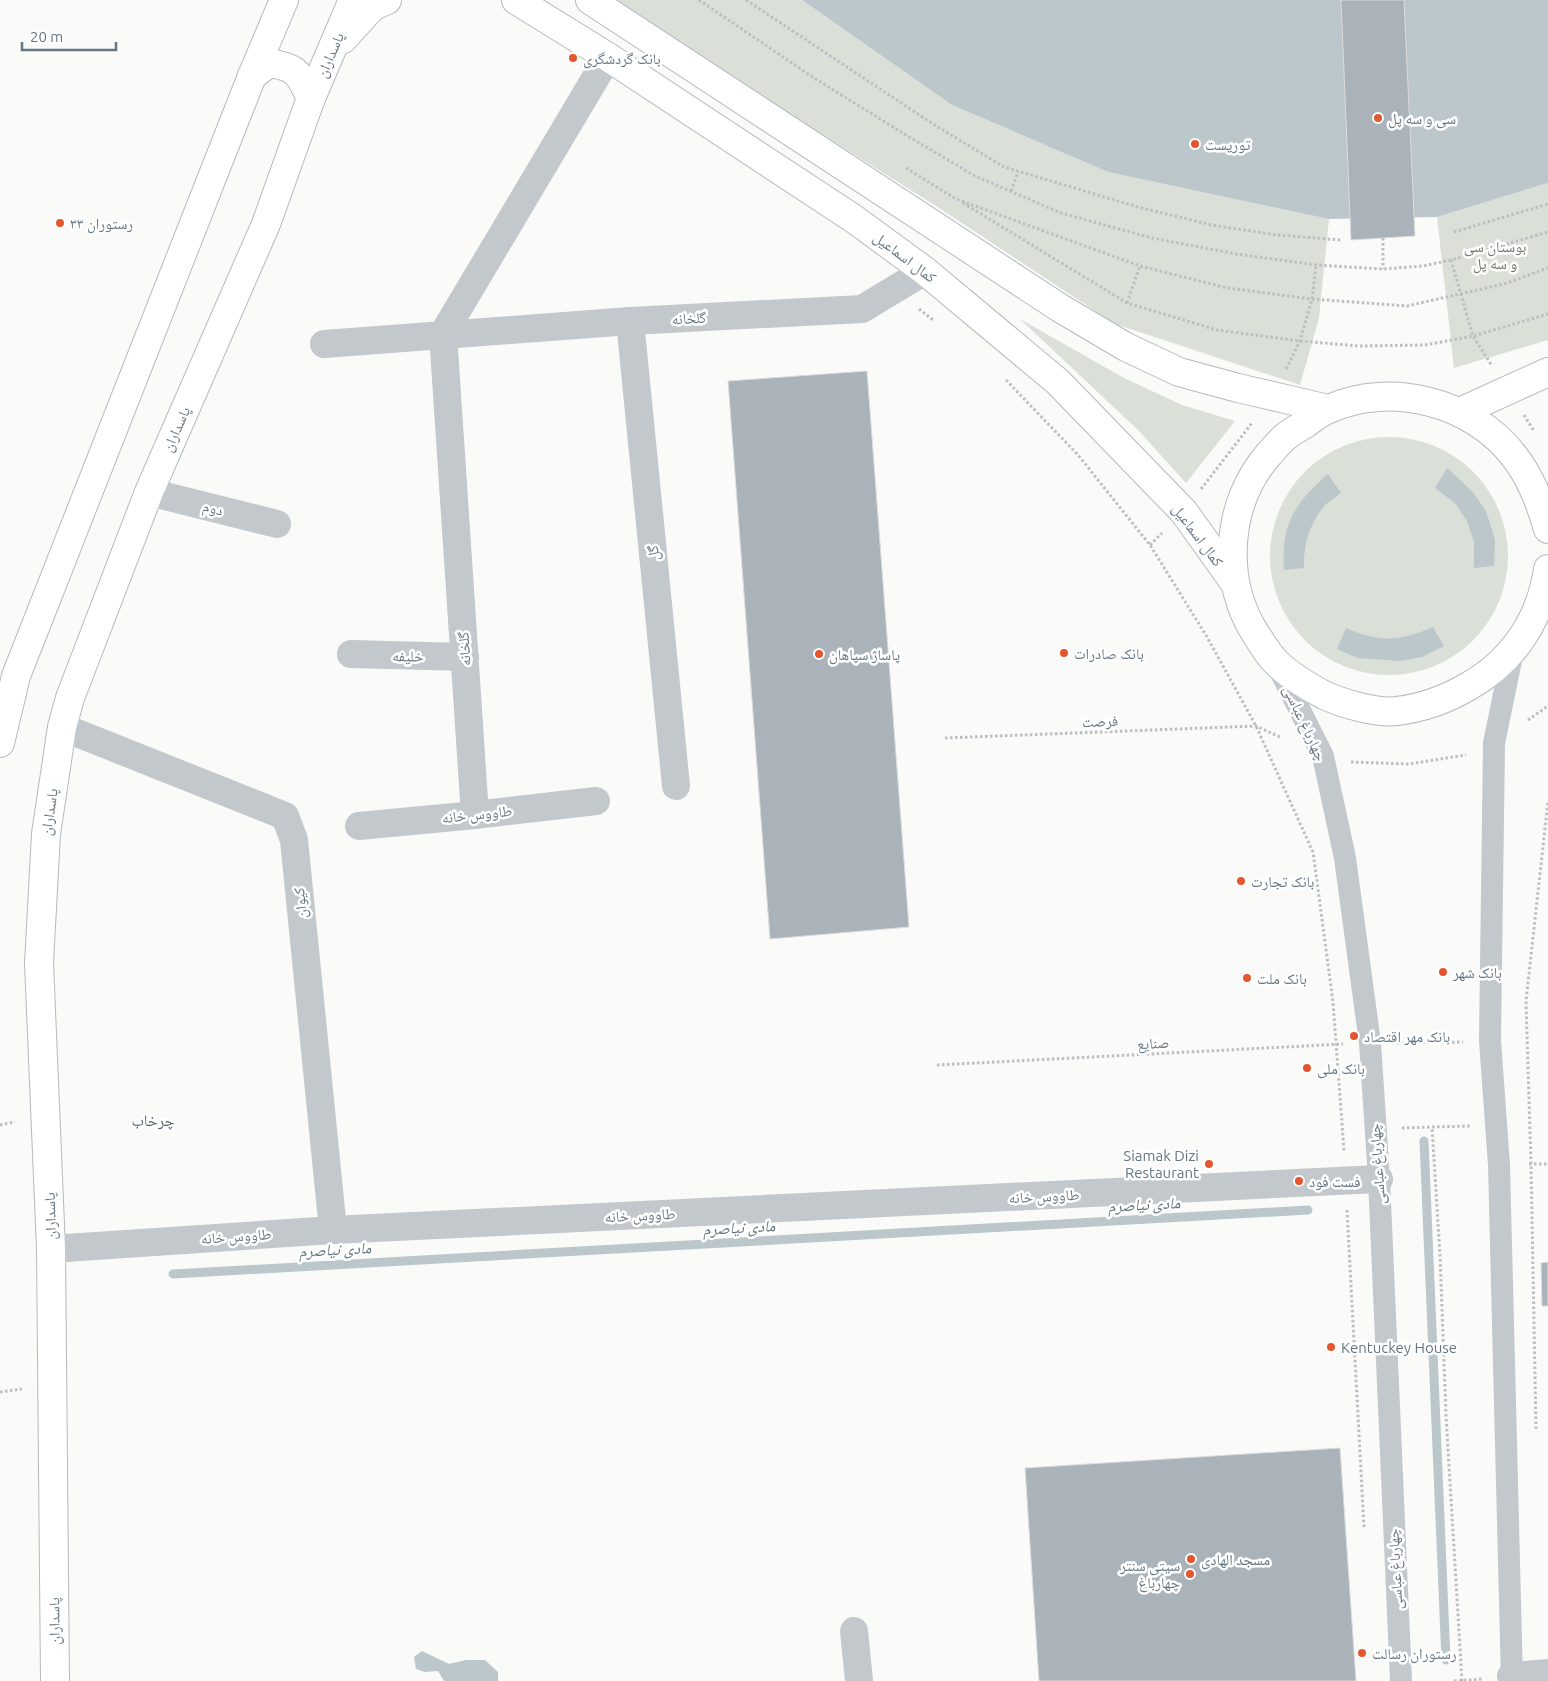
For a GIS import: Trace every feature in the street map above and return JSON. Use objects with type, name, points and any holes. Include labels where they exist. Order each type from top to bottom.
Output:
[{"type":"main road","name":"پاسداران","points":[[55,1681],[51,1249],[39,963],[46,834],[62,727],[70,698],[148,492],[266,224],[311,98],[352,0]]},
{"type":"main road","points":[[331,54],[372,7],[387,0]]},
{"type":"main road","name":"کمال اسماعیل","points":[[516,0],[608,57],[854,220],[925,271],[1058,382],[1184,512],[1235,584]]},
{"type":"main road","points":[[590,0],[1060,308],[1126,347],[1179,372],[1328,409]]},
{"type":"main road","points":[[0,743],[16,676],[282,2]]},
{"type":"main road","points":[[252,76],[269,63],[288,66],[300,75],[311,98]]},
{"type":"main road","points":[[1460,412],[1548,372]]},
{"type":"main road","points":[[1548,528],[1540,501],[1526,473],[1513,454],[1497,438],[1480,424],[1460,412],[1428,401],[1395,396],[1361,399],[1328,409],[1283,438],[1264,460],[1251,480],[1240,506],[1234,530],[1232,555],[1235,584],[1242,607],[1250,626],[1276,662],[1305,686],[1333,700],[1358,707],[1395,712],[1436,702],[1462,690],[1486,676],[1513,651],[1528,629],[1545,595],[1548,568]]},
{"type":"street","points":[[443,334],[608,57]]},
{"type":"street","name":"گلخانه","points":[[324,344],[630,321],[862,309],[925,271]]},
{"type":"street","name":"گل","points":[[630,321],[676,786]]},
{"type":"street","name":"گلخانه","points":[[443,334],[475,815]]},
{"type":"street","name":"دوم","points":[[148,492],[277,524]]},
{"type":"street","points":[[1513,651],[1494,743],[1490,1041],[1499,1175],[1511,1679],[1548,1673]]},
{"type":"street","name":"خلیفه","points":[[350,654],[465,657]]},
{"type":"street","name":"چهارباغ عباسی","points":[[1276,662],[1323,756],[1346,858],[1370,1043],[1379,1179],[1400,1681]]},
{"type":"street","name":"کیوان","points":[[62,727],[285,816],[294,840],[333,1230]]},
{"type":"street","name":"طاووس خانه","points":[[359,826],[596,801]]},
{"type":"street","name":"طاووس خانه","points":[[51,1249],[333,1230],[1379,1179]]},
{"type":"street","points":[[854,1631],[858,1681]]},
{"type":"path","points":[[699,0],[814,78],[975,176],[1061,213],[1152,238],[1236,254],[1316,265],[1383,269],[1423,266],[1452,260],[1548,232]]},
{"type":"path","points":[[746,0],[933,124],[1004,167],[1138,207],[1212,225],[1277,235],[1341,240]]},
{"type":"path","points":[[898,163],[1127,304],[1217,330],[1300,341],[1359,346],[1425,345],[1473,336],[1548,314]]},
{"type":"path","points":[[1011,192],[1018,172]]},
{"type":"path","points":[[956,199],[1140,266],[1227,288],[1312,299],[1407,306],[1504,284],[1548,268]]},
{"type":"path","points":[[1454,232],[1548,204]]},
{"type":"path","points":[[1383,238],[1383,269]]},
{"type":"path","points":[[1452,260],[1473,336]]},
{"type":"path","points":[[1150,545],[1184,512],[1272,396],[1300,341],[1312,299],[1316,265]]},
{"type":"path","points":[[1127,304],[1140,266]]},
{"type":"path","points":[[895,289],[934,320]]},
{"type":"path","points":[[1003,377],[1078,455],[1150,545],[1207,637],[1256,726],[1313,852],[1333,1002],[1346,1182],[1365,1533]]},
{"type":"path","points":[[1256,726],[1323,756],[1346,762],[1409,764],[1470,754],[1494,743],[1548,706]]},
{"type":"path","name":"فرصت","points":[[945,738],[1256,726]]},
{"type":"path","points":[[1536,1434],[1526,1001],[1548,801]]},
{"type":"path","name":"صنایع","points":[[937,1065],[1370,1043],[1490,1041]]},
{"type":"path","points":[[1462,1681],[1446,1415],[1440,1255],[1432,1127],[1496,1126]]},
{"type":"green space","points":[[609,0],[802,0],[952,105],[1108,172],[1329,219],[1319,318],[1300,385],[1115,324],[936,206]]},
{"type":"green space","name":"بوستان سی و سه پل","points":[[1548,183],[1548,340],[1454,368],[1437,217]]},
{"type":"green space","points":[[1020,319],[1124,378],[1182,405],[1235,421],[1186,483],[1139,431]]},
{"type":"green space","points":[[1389,437],[1412,439],[1435,446],[1455,457],[1473,472],[1488,490],[1499,510],[1506,533],[1508,556],[1506,579],[1499,602],[1488,622],[1473,640],[1455,655],[1435,666],[1412,673],[1389,675],[1366,673],[1343,666],[1323,655],[1305,640],[1290,622],[1279,602],[1272,579],[1270,556],[1272,533],[1279,510],[1290,490],[1305,472],[1323,457],[1343,446],[1366,439]]},
{"type":"shaded area","points":[[802,0],[1548,0],[1548,183],[1437,217],[1329,219],[1108,172],[952,105]]},
{"type":"shaded area","points":[[1447,468],[1472,491],[1486,511],[1495,540],[1494,566],[1474,568],[1474,542],[1467,521],[1455,503],[1435,488]]},
{"type":"shaded area","points":[[1328,474],[1341,493],[1325,505],[1315,519],[1306,543],[1304,568],[1284,570],[1285,540],[1292,516],[1306,495]]},
{"type":"shaded area","points":[[1433,627],[1444,646],[1422,657],[1400,661],[1358,658],[1337,649],[1346,628],[1369,636],[1390,638],[1411,635]]},
{"type":"shaded area","points":[[422,1651],[449,1664],[466,1660],[485,1660],[498,1672],[498,1681],[444,1681],[438,1671],[425,1672],[416,1669],[414,1657]]},
{"type":"building","name":"سی و سه پل","points":[[1341,0],[1404,0],[1415,236],[1351,240]]},
{"type":"building","name":"پاساژ سپاهان","points":[[867,371],[909,927],[770,939],[728,381]]},
{"type":"building","points":[[1548,1262],[1548,1306],[1542,1306],[1541,1263]]},
{"type":"building","name":"سیتی سنتر چهارباغ","points":[[1340,1448],[1356,1681],[1039,1681],[1025,1468]]},
{"type":"waterway","points":[[1424,1141],[1446,1660]]},
{"type":"waterway","name":"مادی نیاصرم","points":[[173,1274],[1308,1210]]},
{"type":"place","name":"بانک گردشگری","points":[[573,58]]},
{"type":"place","name":"سی و سه پل","points":[[1378,118]]},
{"type":"place","name":"توریست","points":[[1195,144]]},
{"type":"place","name":"رستوران ۳۳","points":[[60,223]]},
{"type":"place","name":"بانک صادرات","points":[[1064,653]]},
{"type":"place","name":"پاساژ سپاهان","points":[[819,654]]},
{"type":"place","name":"بانک تجارت","points":[[1241,881]]},
{"type":"place","name":"بانک شهر","points":[[1443,972]]},
{"type":"place","name":"بانک ملت","points":[[1247,978]]},
{"type":"place","name":"بانک مهر اقتصاد","points":[[1354,1036]]},
{"type":"place","name":"بانک ملی","points":[[1307,1068]]},
{"type":"place","name":"Siamak Dizi Restaurant","points":[[1209,1164]]},
{"type":"place","name":"فست فود","points":[[1299,1181]]},
{"type":"place","name":"Kentuckey House","points":[[1331,1347]]},
{"type":"place","name":"مسجد الهادی","points":[[1191,1559]]},
{"type":"place","name":"سیتی سنتر چهارباغ","points":[[1190,1574]]},
{"type":"place","name":"رستوران رسالت","points":[[1362,1653]]},
{"type":"district","name":"چرخاب","points":[[153,1120]]}]
